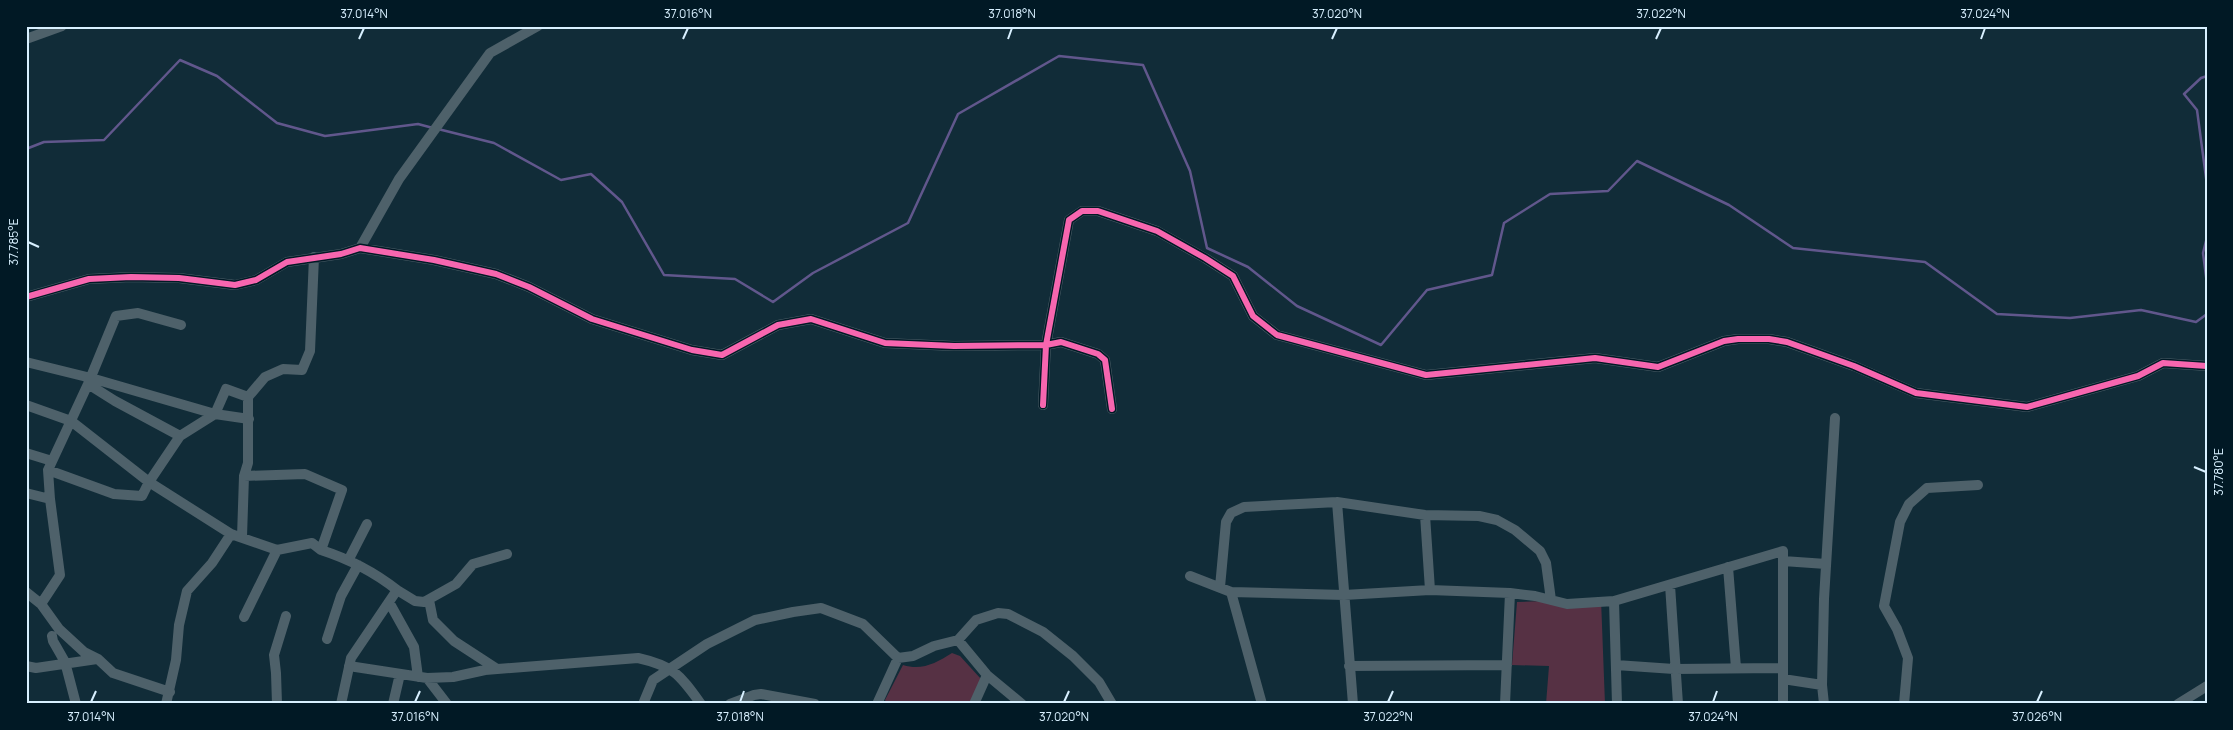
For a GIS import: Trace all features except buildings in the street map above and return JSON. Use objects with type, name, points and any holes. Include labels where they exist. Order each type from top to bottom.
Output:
[{"type":"street","points":[[26,39],[62,26]]},
{"type":"street","points":[[360,248],[399,179],[490,53],[538,26]]},
{"type":"street","points":[[1043,405],[1046,345],[1070,220],[1082,211],[1098,211],[1157,231],[1206,258],[1233,276],[1253,316],[1277,335],[1426,375],[1595,358],[1658,367],[1724,341],[1769,339],[1787,342],[1837,360],[1916,393],[2027,407],[2138,376],[2163,363],[2207,366]]},
{"type":"street","points":[[26,297],[89,280],[131,277],[179,278],[235,285],[256,280],[287,262],[341,254],[360,248],[434,260],[496,274],[529,287],[592,319],[692,350],[722,355],[778,325],[811,319],[885,343],[954,346],[1046,345],[1061,342],[1098,354],[1104,360],[1112,409]]},
{"type":"street","points":[[166,704],[176,660],[178,625],[187,591],[236,535],[244,476],[248,463],[248,397],[265,377],[283,369],[302,370],[310,351],[314,257]]},
{"type":"street","points":[[41,604],[60,575],[50,499],[50,465],[90,381],[116,316],[138,313],[181,325]]},
{"type":"street","points":[[26,362],[215,414],[249,418]]},
{"type":"street","points":[[90,381],[115,401],[180,436]]},
{"type":"street","points":[[26,453],[114,494],[142,496],[149,482],[180,436],[215,414],[226,389],[248,397]]},
{"type":"street","points":[[26,405],[71,421],[149,482],[236,535],[277,550],[312,543],[321,550],[353,562],[378,575],[396,590],[415,600],[424,602],[456,584],[472,564],[507,554]]},
{"type":"street","points":[[1824,704],[1822,685],[1826,564],[1835,418]]},
{"type":"street","points":[[244,476],[305,474],[342,490],[321,550]]},
{"type":"street","points":[[1904,704],[1908,658],[1897,629],[1884,606],[1900,522],[1909,504],[1927,488],[1978,485]]},
{"type":"street","points":[[26,493],[50,499]]},
{"type":"street","points":[[1337,502],[1353,704]]},
{"type":"street","points":[[1220,587],[1226,522],[1231,513],[1244,507],[1337,502],[1424,514],[1478,516],[1497,520],[1515,530],[1540,551],[1546,563],[1551,600]]},
{"type":"street","points":[[1424,514],[1430,590]]},
{"type":"street","points":[[327,639],[367,524]]},
{"type":"street","points":[[244,617],[277,550]]},
{"type":"street","points":[[1190,576],[1231,592],[1344,595],[1430,590],[1510,593],[1567,604],[1614,601],[1783,551],[1783,704]]},
{"type":"street","points":[[1783,561],[1826,564]]},
{"type":"street","points":[[1728,567],[1736,668]]},
{"type":"street","points":[[1670,585],[1674,669],[1678,704]]},
{"type":"street","points":[[341,704],[350,658],[396,590]]},
{"type":"street","points":[[26,592],[41,604],[59,629],[84,652],[98,659],[113,672],[170,692]]},
{"type":"street","points":[[1231,592],[1262,704]]},
{"type":"street","points":[[1505,704],[1510,593]]},
{"type":"street","points":[[429,600],[433,620],[454,641],[497,669]]},
{"type":"street","points":[[1614,601],[1617,704]]},
{"type":"street","points":[[388,602],[414,647],[422,677],[445,702]]},
{"type":"street","points":[[643,704],[653,680],[707,644],[755,620],[821,608],[864,624],[898,658]]},
{"type":"street","points":[[898,658],[912,656],[934,646],[958,640],[976,620],[998,613],[1008,614],[1043,632],[1073,656],[1099,682],[1112,704]]},
{"type":"street","points":[[276,704],[274,655],[286,616]]},
{"type":"street","points":[[52,636],[65,662],[76,704]]},
{"type":"street","points":[[958,640],[987,675],[1017,702]]},
{"type":"street","points":[[348,666],[422,677],[453,677],[497,669],[638,658],[660,663],[671,668],[684,681],[701,704]]},
{"type":"street","points":[[877,704],[898,658]]},
{"type":"street","points":[[26,666],[36,668],[65,662],[98,659]]},
{"type":"street","points":[[1349,666],[1507,665]]},
{"type":"street","points":[[1616,665],[1674,669],[1783,668]]},
{"type":"street","points":[[393,704],[400,674]]},
{"type":"street","points":[[974,704],[987,675]]},
{"type":"street","points":[[1783,679],[1822,685]]},
{"type":"street","points":[[2178,704],[2207,686]]},
{"type":"street","points":[[730,704],[754,695],[766,700],[815,704]]},
{"type":"shaded area","points":[[1601,599],[1605,704],[1546,704],[1549,666],[1512,665],[1517,602]]},
{"type":"shaded area","points":[[952,653],[960,656],[981,679],[970,704],[887,704],[885,700],[903,665],[916,667],[929,665]]},
{"type":"waterway","points":[[438,129],[494,143],[561,180],[591,174],[622,202],[664,275],[735,279],[773,302],[813,273],[908,223],[958,114],[1059,56],[1143,65],[1190,171],[1207,248],[1248,267],[1297,306],[1381,345],[1427,290],[1492,275],[1504,223],[1550,194],[1608,191],[1637,161],[1729,205],[1793,248],[1925,262],[1997,314],[2070,318],[2141,310],[2196,322],[2207,314]]},
{"type":"waterway","points":[[26,149],[44,142],[104,140],[180,60],[217,76],[277,123],[325,136],[418,124],[433,128]]},
{"type":"waterway","points":[[2207,76],[2201,78],[2184,94],[2197,110],[2207,185]]},
{"type":"waterway","points":[[2207,237],[2203,253],[2207,284]]},
{"type":"cycle path","points":[[1043,405],[1046,345],[1069,220],[1082,211],[1098,211],[1157,231],[1205,258],[1233,276],[1253,316],[1277,335],[1426,375],[1595,358],[1658,367],[1724,341],[1769,339],[1787,342],[1854,366],[1916,393],[2027,407],[2138,376],[2163,363],[2207,366]]},
{"type":"cycle path","points":[[26,297],[89,279],[131,277],[179,278],[235,285],[256,280],[287,262],[341,254],[360,248],[434,260],[496,274],[529,287],[592,319],[692,350],[722,355],[778,325],[811,319],[885,343],[954,346],[1046,345],[1061,342],[1098,354],[1105,360],[1112,409]]}]
